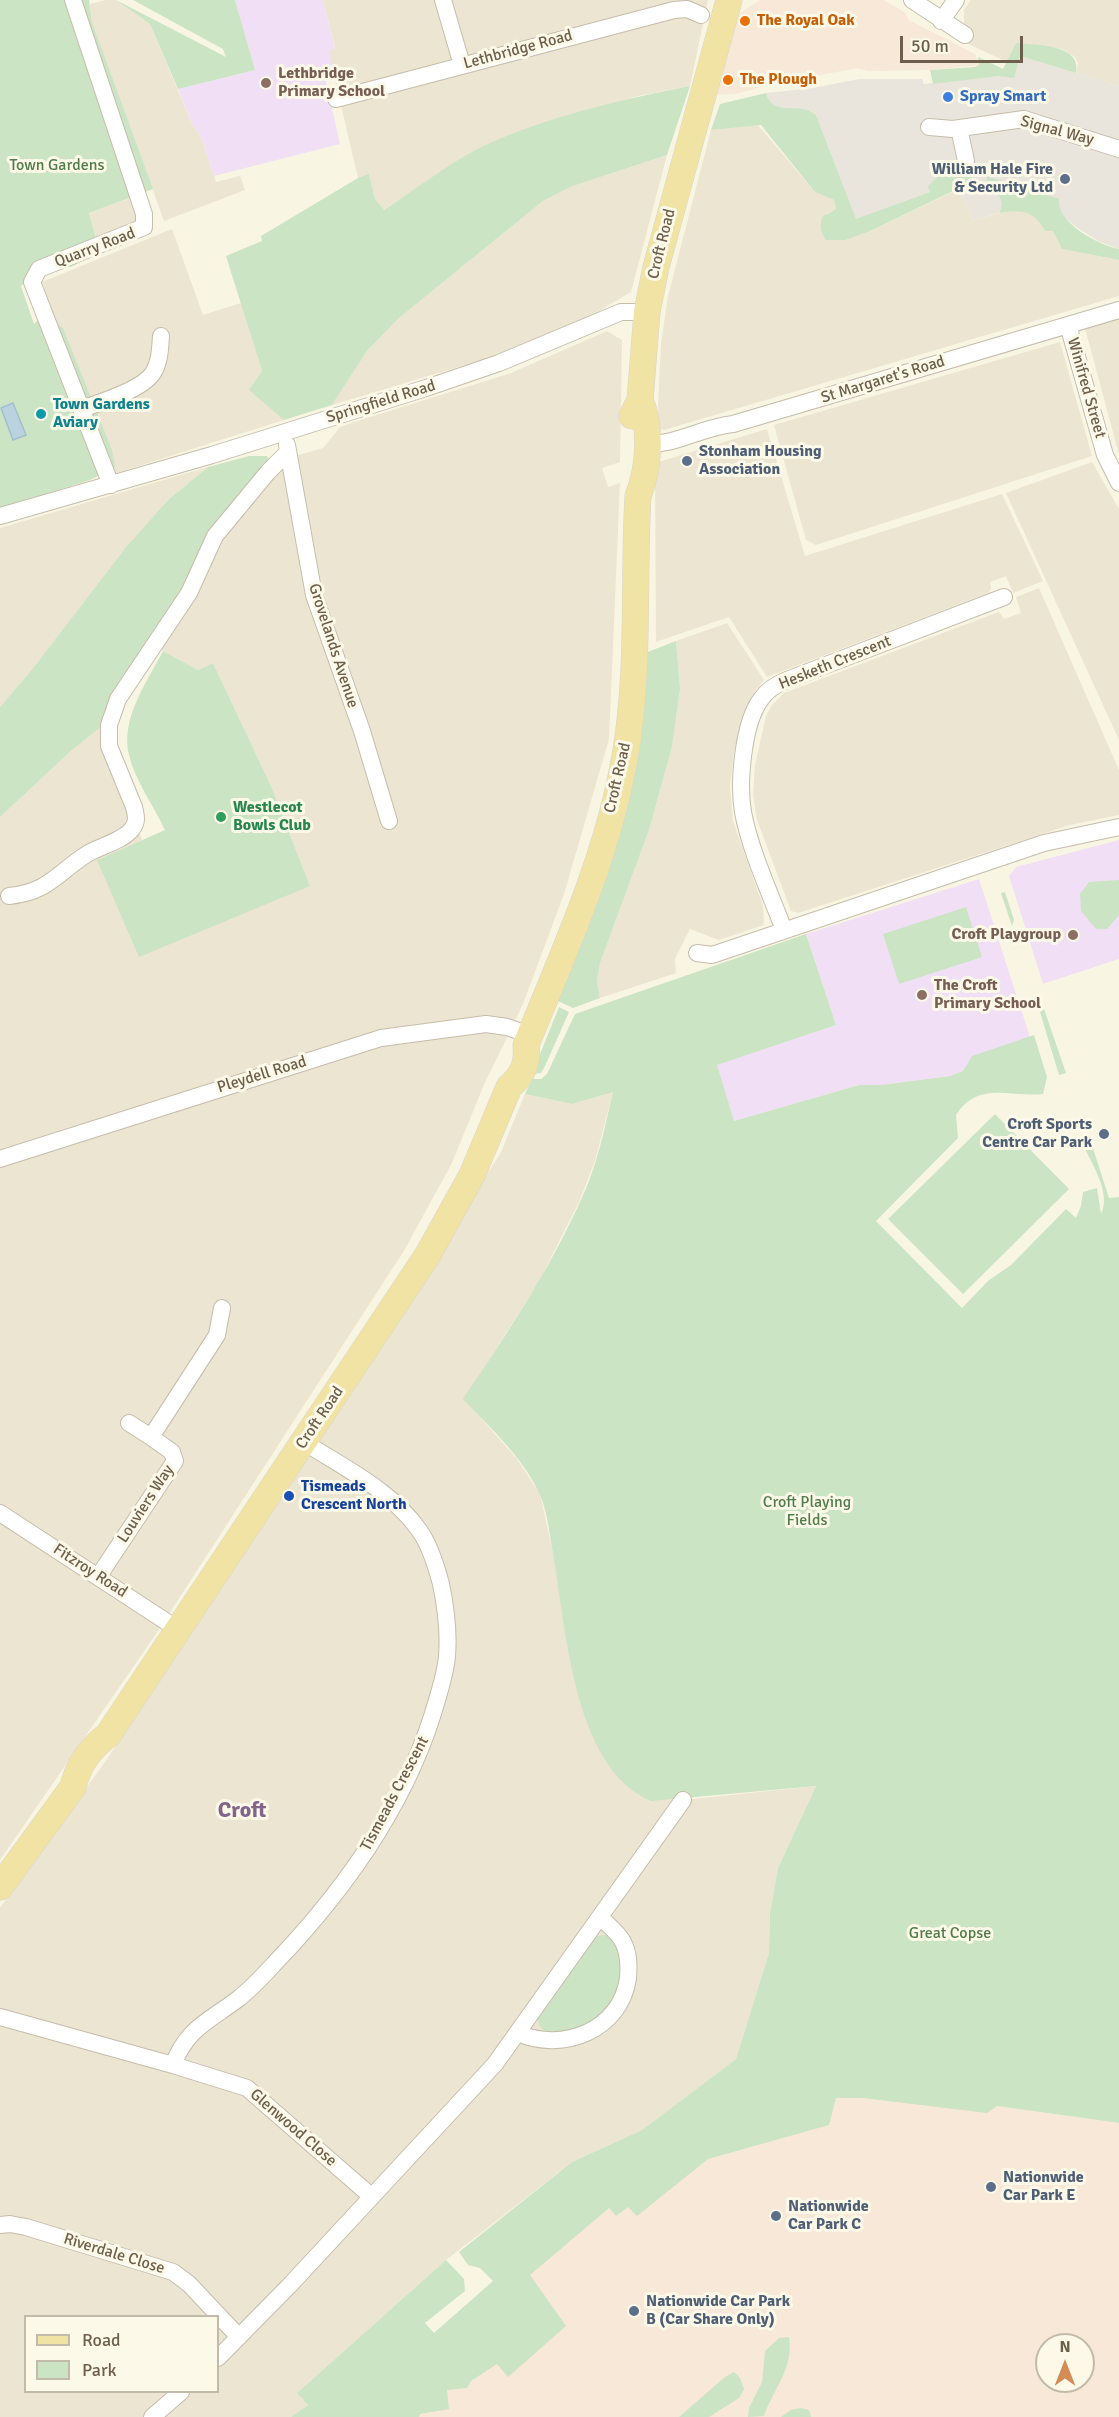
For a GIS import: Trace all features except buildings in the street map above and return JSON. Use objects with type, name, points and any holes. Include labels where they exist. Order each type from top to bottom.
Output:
[{"type":"main road","name":"Croft Road","points":[[638,496],[631,477],[632,415],[640,400],[647,312],[656,267],[729,0]]},
{"type":"main road","name":"Croft Road","points":[[0,1887],[73,1787],[87,1778],[105,1752],[108,1735],[304,1442],[447,1222],[481,1155],[509,1087],[507,1072],[515,1054],[528,1040],[585,897],[625,758],[633,672],[638,496],[645,478],[646,416],[640,400]]},
{"type":"street","name":"Quarry Road","points":[[73,0],[145,221],[141,230],[39,269],[32,282],[111,485]]},
{"type":"street","points":[[443,0],[462,65]]},
{"type":"street","points":[[912,0],[965,35]]},
{"type":"street","points":[[941,21],[956,0]]},
{"type":"street","name":"Lethbridge Road","points":[[336,99],[674,10],[687,9],[701,15]]},
{"type":"street","name":"Signal Way","points":[[929,127],[945,130],[1024,119],[1119,149]]},
{"type":"street","points":[[959,128],[966,161]]},
{"type":"street","name":"St Margaret's Road","points":[[646,444],[684,439],[707,428],[733,424],[1119,310]]},
{"type":"street","name":"Springfield Road","points":[[0,516],[284,433],[458,378],[621,312],[647,312]]},
{"type":"street","name":"Winifred Street","points":[[1068,325],[1102,445],[1119,483]]},
{"type":"street","points":[[81,409],[107,400],[149,378],[159,359],[161,336]]},
{"type":"street","name":"Grovelands Avenue","points":[[284,433],[314,595],[362,731],[389,821]]},
{"type":"street","points":[[9,896],[30,892],[56,880],[88,853],[128,833],[134,826],[136,816],[134,807],[109,746],[109,725],[114,707],[124,687],[189,593],[215,537],[262,478],[288,452]]},
{"type":"street","name":"Hesketh Crescent","points":[[784,930],[743,809],[743,762],[750,725],[760,700],[772,688],[787,680],[1005,598]]},
{"type":"street","points":[[697,953],[712,955],[1044,843],[1119,827]]},
{"type":"street","name":"Pleydell Road","points":[[0,1159],[381,1038],[486,1024],[507,1027],[528,1040]]},
{"type":"street","points":[[151,1437],[217,1335],[222,1308]]},
{"type":"street","name":"Louviers Way","points":[[98,1577],[175,1461],[172,1452],[129,1423]]},
{"type":"street","name":"Tismeads Crescent","points":[[173,2065],[184,2040],[194,2029],[239,1998],[296,1940],[325,1906],[372,1841],[420,1752],[430,1725],[447,1659],[448,1628],[444,1600],[436,1564],[420,1531],[402,1508],[388,1497],[304,1442]]},
{"type":"street","name":"Fitzroy Road","points":[[0,1513],[179,1630]]},
{"type":"street","points":[[219,2357],[495,2064],[683,1800]]},
{"type":"street","points":[[518,2032],[532,2038],[553,2041],[574,2038],[589,2033],[616,2010],[627,1986],[628,1957],[622,1941],[601,1918]]},
{"type":"street","points":[[0,2017],[173,2065]]},
{"type":"street","name":"Glenwood Close","points":[[173,2065],[247,2088],[371,2196]]},
{"type":"street","name":"Riverdale Close","points":[[0,2225],[10,2224],[26,2228],[173,2272],[189,2284],[218,2315]]},
{"type":"street","name":"Riverdale Close","points":[[219,2316],[239,2337]]},
{"type":"street","points":[[153,2417],[179,2393]]},
{"type":"shaded area","points":[[116,0],[150,24],[192,124],[200,135],[216,182],[240,176],[245,190],[164,221],[92,22],[90,4]]},
{"type":"shaded area","name":"Lethbridge Primary School","points":[[235,0],[323,0],[335,49],[329,50],[333,70],[324,72],[340,144],[214,176],[200,135],[192,124],[178,89],[255,70]]},
{"type":"shaded area","points":[[323,0],[708,0],[690,86],[638,96],[495,141],[383,210],[375,199],[369,175],[358,178],[328,50],[335,48]]},
{"type":"shaded area","points":[[760,0],[884,0],[904,12],[909,20],[975,54],[979,65],[930,70],[868,71],[858,68],[734,94],[715,95],[737,15]]},
{"type":"shaded area","points":[[971,0],[1119,0],[1119,86],[1076,73],[1078,63],[1075,57],[1062,49],[1016,43],[1007,62],[964,42],[964,10]]},
{"type":"shaded area","points":[[1020,56],[1119,86],[1119,249],[1100,242],[1079,229],[1064,217],[1058,206],[990,185],[1001,195],[1003,201],[999,213],[973,221],[959,189],[971,184],[970,174],[953,169],[930,192],[856,220],[816,115],[811,111],[778,108],[769,102],[766,93],[813,88],[859,79],[922,79],[924,84],[999,76]]},
{"type":"shaded area","points":[[758,125],[815,192],[834,200],[836,209],[826,214],[870,231],[959,189],[973,221],[1007,211],[1026,211],[1040,220],[1045,231],[1053,230],[1062,249],[1119,260],[1119,296],[664,430],[657,428],[661,343],[668,296],[711,130]]},
{"type":"shaded area","points":[[667,155],[631,292],[587,318],[485,359],[332,405],[367,351],[399,318],[543,201],[570,187]]},
{"type":"shaded area","points":[[130,198],[138,223],[97,239],[89,213]]},
{"type":"shaded area","points":[[172,229],[203,315],[241,303],[262,371],[250,390],[284,420],[110,475],[42,282]]},
{"type":"shaded area","points":[[1119,318],[1119,455],[1085,328]]},
{"type":"shaded area","points":[[607,331],[622,340],[620,462],[602,468],[608,487],[620,483],[609,739],[564,894],[523,1004],[483,1087],[452,1163],[405,1249],[156,1634],[0,1860],[0,817],[72,750],[101,727],[142,840],[97,860],[310,886],[271,786],[213,663],[198,670],[148,643],[271,463],[323,448],[340,427],[511,373]]},
{"type":"shaded area","points":[[1060,342],[1092,456],[816,545],[806,540],[774,425]]},
{"type":"shaded area","points":[[767,429],[805,556],[1002,494],[1043,581],[1013,593],[1006,576],[990,582],[991,589],[988,593],[767,677],[729,617],[656,642],[655,463]]},
{"type":"shaded area","points":[[1092,462],[1119,509],[1119,740],[1006,493]]},
{"type":"shaded area","points":[[208,467],[168,500],[126,547],[34,667],[0,707],[0,528]]},
{"type":"shaded area","points":[[1039,588],[1119,770],[1119,815],[1070,825],[798,913],[791,911],[757,820],[753,795],[755,765],[766,716],[772,705],[784,693],[996,613],[999,612],[1004,619],[1021,613],[1016,597]]},
{"type":"shaded area","points":[[727,623],[764,680],[753,694],[742,718],[734,752],[730,787],[733,821],[763,906],[764,925],[719,940],[690,929],[675,959],[676,973],[600,998],[597,981],[600,963],[649,830],[672,747],[680,689],[676,641]]},
{"type":"shaded area","name":"Croft Playgroup","points":[[1119,840],[1119,959],[1043,984],[1009,876],[1016,867]]},
{"type":"shaded area","name":"The Croft Primary School","points":[[979,879],[1030,1037],[973,1056],[963,1071],[950,1076],[882,1085],[859,1085],[734,1121],[716,1065],[836,1025],[806,934]]},
{"type":"shaded area","points":[[613,1092],[595,1161],[579,1202],[538,1283],[464,1399],[517,1459],[540,1494],[554,1558],[569,1651],[683,1800],[816,1786],[778,1868],[770,1913],[769,1953],[736,2059],[642,2130],[572,2162],[446,2260],[297,2393],[308,2405],[291,2417],[0,2417],[0,1908],[107,1759],[305,1460],[501,1152],[525,1094],[572,1104]]},
{"type":"shaded area","points":[[830,2088],[997,2106],[1119,2123],[1119,2417],[399,2417],[493,2281],[622,2181]]},
{"type":"green space","name":"Town Gardens","points":[[0,0],[89,0],[92,22],[153,189],[89,213],[97,241],[87,256],[68,268],[35,277],[21,286],[34,324],[37,321],[49,319],[63,328],[112,450],[115,467],[90,480],[0,508]]},
{"type":"green space","points":[[116,0],[226,57],[223,49],[133,0],[235,0],[255,70],[178,89],[150,24]]},
{"type":"green space","points":[[1016,43],[1065,51],[1076,63],[1076,73],[1020,56],[1014,78],[999,76],[933,84],[930,70],[975,67],[979,65],[978,57],[1003,69]]},
{"type":"green space","points":[[690,86],[667,155],[570,187],[543,201],[399,318],[367,351],[332,405],[284,420],[249,390],[262,371],[226,256],[262,241],[261,236],[358,178],[369,174],[375,199],[384,210],[453,163],[497,140],[544,122],[592,108]]},
{"type":"green space","points":[[766,93],[775,105],[802,109],[816,115],[856,219],[930,192],[928,186],[945,170],[970,174],[974,181],[870,231],[845,240],[826,240],[821,229],[822,217],[836,209],[834,200],[815,192],[761,125],[711,130],[720,104]]},
{"type":"green space","points":[[986,176],[1059,199],[1060,208],[1071,224],[1090,238],[1119,249],[1119,260],[1062,249],[1053,231],[1045,231],[1032,215],[1014,211],[999,213],[1000,197]]},
{"type":"green space","points":[[249,456],[267,456],[271,463],[189,583],[101,727],[72,750],[0,817],[0,707],[34,667],[126,547],[168,500],[208,467]]},
{"type":"green space","points":[[676,641],[680,689],[672,747],[649,830],[600,963],[597,981],[600,998],[573,1008],[558,1001],[600,895],[640,747],[645,653]]},
{"type":"green space","name":"Westlecot Bowls Club","points":[[163,651],[198,670],[213,663],[271,786],[310,886],[139,957],[97,860],[165,830],[132,765],[127,741],[128,728],[137,701]]},
{"type":"green space","points":[[1119,880],[1119,915],[1107,929],[1096,929],[1081,911],[1080,894],[1089,882]]},
{"type":"green space","points":[[1005,892],[1014,920],[1012,926],[1001,893]]},
{"type":"green space","points":[[966,907],[982,957],[899,984],[883,934]]},
{"type":"green space","name":"Croft Playing Fields","points":[[806,934],[836,1025],[717,1065],[734,1121],[859,1085],[882,1085],[950,1076],[963,1071],[972,1056],[1034,1035],[1047,1077],[1043,1094],[985,1094],[965,1104],[956,1115],[958,1138],[876,1221],[962,1308],[988,1281],[1011,1265],[1066,1209],[1076,1218],[1083,1192],[1097,1188],[1101,1214],[1104,1206],[1103,1190],[1085,1149],[1086,1141],[1090,1139],[1109,1198],[1119,1197],[1119,2123],[997,2106],[987,2113],[863,2098],[836,2098],[829,2125],[708,2159],[637,2216],[628,2207],[616,2216],[609,2208],[530,2275],[566,2326],[508,2377],[497,2364],[471,2381],[467,2388],[447,2390],[449,2409],[420,2414],[419,2417],[291,2417],[308,2405],[297,2393],[446,2260],[464,2279],[465,2291],[425,2323],[434,2333],[493,2281],[480,2268],[468,2265],[459,2252],[572,2162],[642,2130],[736,2059],[769,1953],[770,1913],[778,1868],[816,1786],[651,1801],[624,1783],[604,1758],[588,1726],[577,1690],[568,1652],[548,1521],[540,1495],[516,1456],[463,1399],[547,1266],[576,1210],[596,1159],[613,1092],[572,1104],[525,1094],[532,1079],[541,1079],[547,1074],[575,1014]]},
{"type":"green space","points":[[559,1007],[569,1012],[541,1073],[532,1074]]},
{"type":"green space","points":[[1044,1009],[1066,1073],[1059,1075],[1040,1012]]},
{"type":"green space","points":[[995,1114],[1069,1189],[963,1294],[888,1219]]},
{"type":"green space","points":[[609,1935],[619,1958],[619,1983],[609,2006],[601,2016],[585,2027],[569,2032],[546,2033],[539,2025],[538,2016],[595,1937]]},
{"type":"green space","points":[[789,2337],[790,2348],[786,2368],[764,2416],[748,2417],[749,2408],[762,2382],[765,2351],[779,2338]]},
{"type":"green space","points":[[734,2372],[740,2378],[744,2389],[739,2398],[709,2417],[679,2417],[725,2377]]},
{"type":"green space","points":[[801,2408],[809,2410],[811,2417],[781,2417],[791,2410]]},
{"type":"water","points":[[13,403],[26,435],[13,440],[1,408]]},
{"type":"place","name":"The Royal Oak","points":[[745,21]]},
{"type":"place","name":"The Plough","points":[[728,80]]},
{"type":"place","name":"Lethbridge Primary School","points":[[266,83]]},
{"type":"place","name":"Spray Smart","points":[[948,97]]},
{"type":"place","name":"William Hale Fire & Security Ltd","points":[[1065,179]]},
{"type":"place","name":"Town Gardens Aviary","points":[[41,414]]},
{"type":"place","name":"Stonham Housing Association","points":[[687,461]]},
{"type":"place","name":"Westlecot Bowls Club","points":[[221,817]]},
{"type":"place","name":"Croft Playgroup","points":[[1073,935]]},
{"type":"place","name":"The Croft Primary School","points":[[922,995]]},
{"type":"place","name":"Croft Sports Centre Car Park","points":[[1104,1134]]},
{"type":"place","name":"Tismeads Crescent North","points":[[289,1496]]},
{"type":"place","name":"Nationwide Car Park E","points":[[991,2187]]},
{"type":"place","name":"Nationwide Car Park C","points":[[776,2216]]},
{"type":"place","name":"Nationwide Car Park B (Car Share Only)","points":[[634,2311]]},
{"type":"district","name":"Croft","points":[[242,1811]]},
{"type":"park label","name":"Great Copse","points":[[950,1934]]}]
